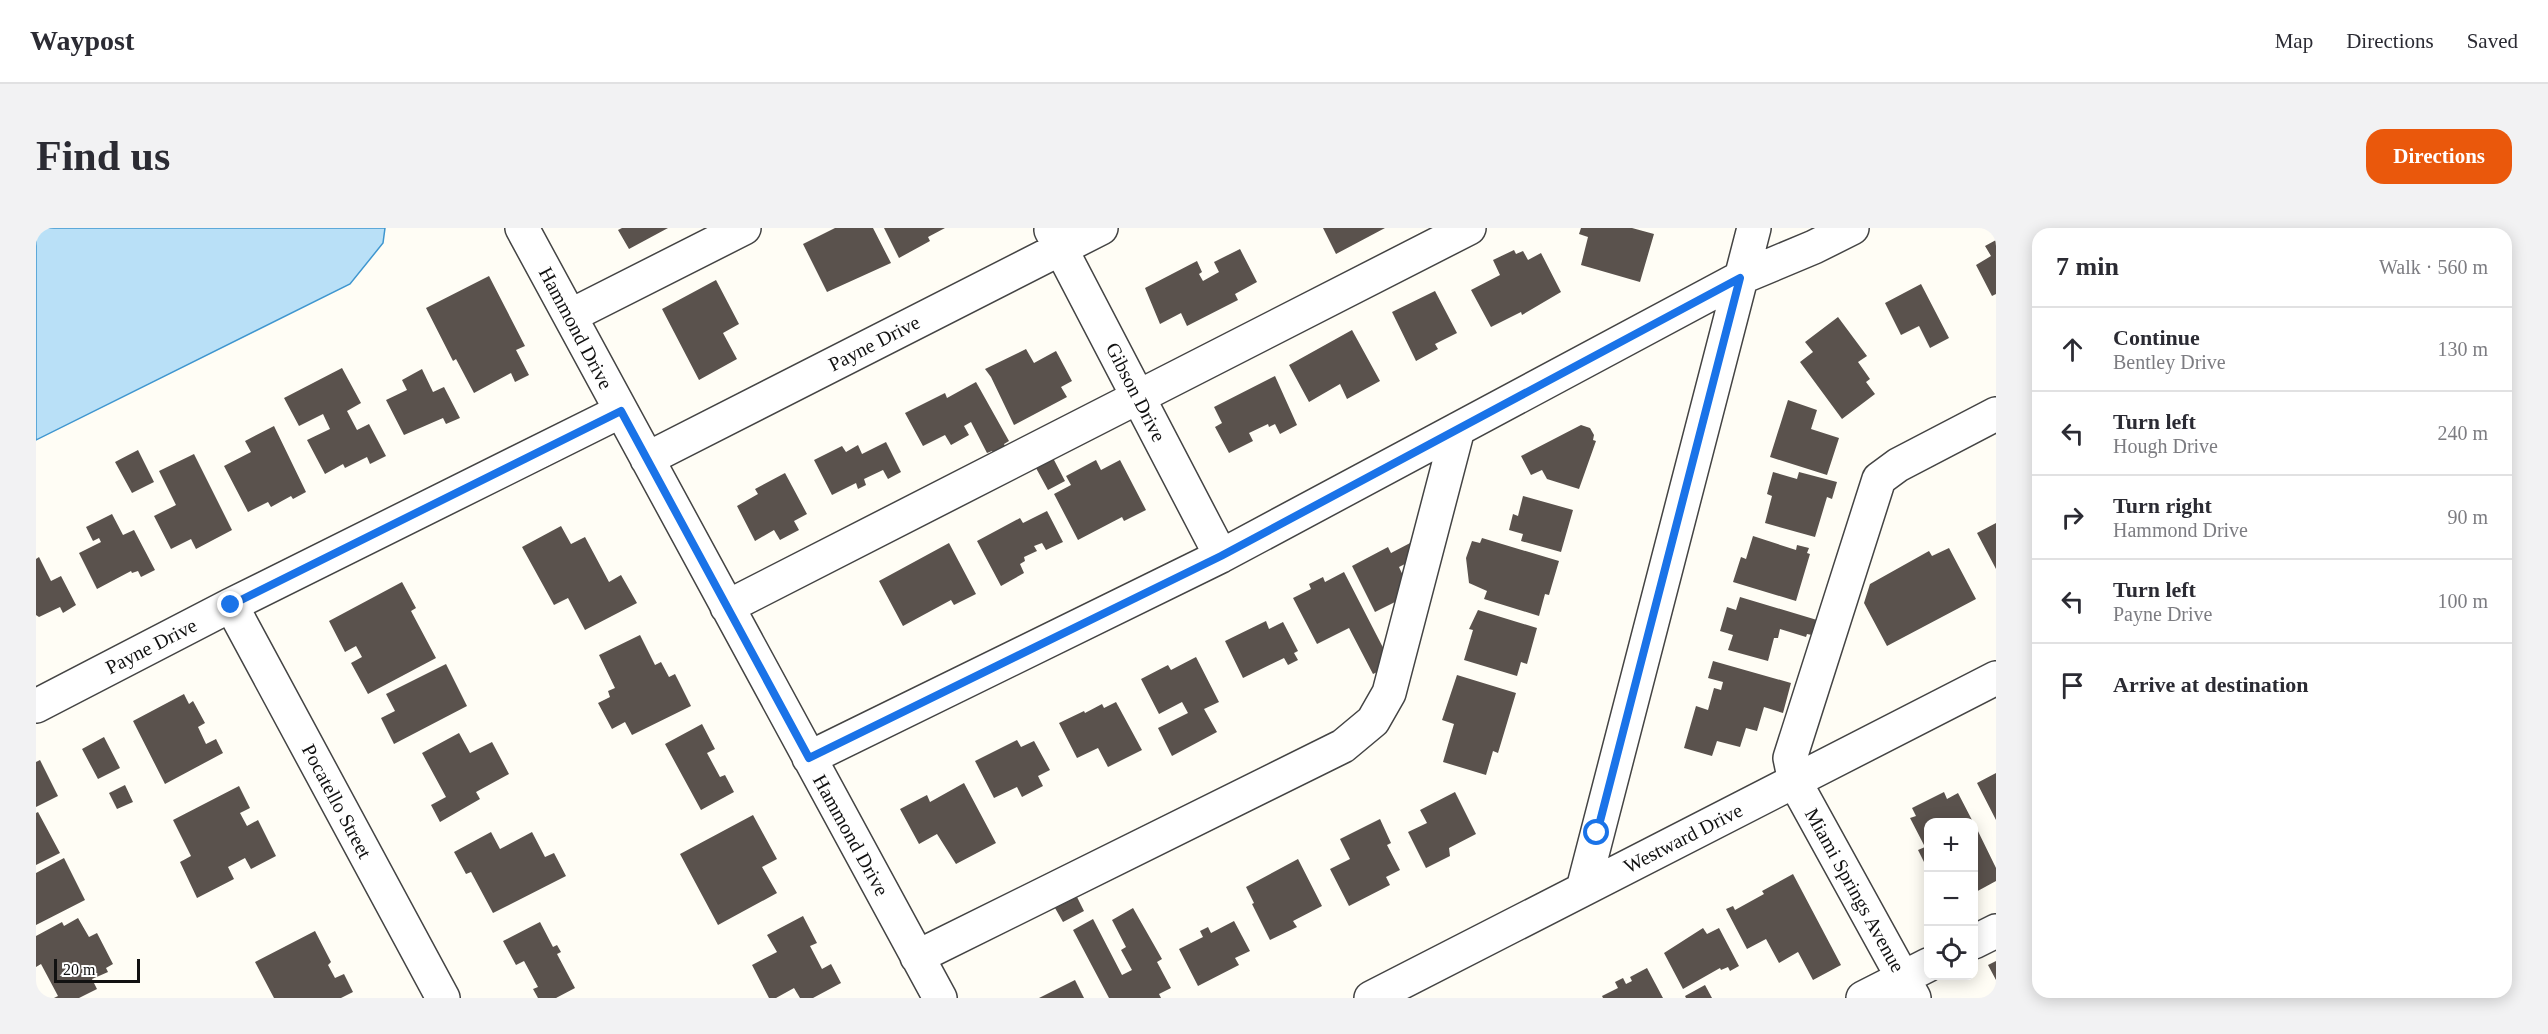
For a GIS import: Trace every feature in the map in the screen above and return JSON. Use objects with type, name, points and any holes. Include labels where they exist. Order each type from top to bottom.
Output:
[{"type":"street","name":"Hammond Drive","points":[[522,228],[940,998]]},
{"type":"street","points":[[570,316],[744,228]]},
{"type":"street","name":"Payne Drive","points":[[647,459],[1056,238],[1101,228]]},
{"type":"street","points":[[727,607],[1469,228]]},
{"type":"street","points":[[1583,889],[1754,228]]},
{"type":"street","points":[[809,758],[1221,556],[1740,278],[1814,247],[1852,228]]},
{"type":"street","name":"Gibson Drive","points":[[1056,238],[1221,556]]},
{"type":"street","name":"Payne Drive","points":[[36,706],[231,605],[621,411]]},
{"type":"street","points":[[1795,782],[1790,758],[1879,479],[1898,465],[1996,414]]},
{"type":"street","points":[[917,957],[1343,746],[1373,721],[1389,693],[1458,429]]},
{"type":"street","name":"Pocatello Street","points":[[231,605],[444,998]]},
{"type":"street","name":"Westward Drive","points":[[1371,998],[1423,986],[1583,889],[1996,678]]},
{"type":"street","name":"Miami Springs Avenue","points":[[1795,782],[1915,980]]},
{"type":"street","points":[[1978,940],[1996,931]]},
{"type":"street","points":[[1863,998],[1915,980]]},
{"type":"water","points":[[36,228],[385,228],[383,243],[350,284],[36,440]]},
{"type":"building","points":[[622,228],[668,228],[629,249],[618,230]]},
{"type":"building","points":[[835,228],[873,228],[891,263],[827,292],[803,244]]},
{"type":"building","points":[[884,228],[945,228],[928,237],[930,241],[899,258]]},
{"type":"building","points":[[1323,228],[1385,228],[1336,254]]},
{"type":"building","points":[[1581,228],[1632,228],[1654,234],[1640,282],[1581,265],[1588,237],[1579,234]]},
{"type":"building","points":[[1996,240],[1996,294],[1992,296],[1976,265],[1991,256],[1985,246]]},
{"type":"building","points":[[1240,249],[1257,282],[1235,294],[1238,300],[1187,326],[1181,313],[1160,324],[1145,288],[1197,261],[1202,272],[1199,274],[1203,281],[1219,272],[1214,262]]},
{"type":"building","points":[[1514,250],[1516,254],[1523,251],[1528,260],[1541,253],[1561,292],[1522,315],[1521,312],[1491,327],[1471,290],[1500,275],[1493,260]]},
{"type":"building","points":[[489,276],[525,346],[516,350],[529,375],[515,382],[511,373],[474,393],[456,359],[453,361],[426,308]]},
{"type":"building","points":[[716,280],[739,324],[723,333],[737,359],[699,380],[662,309]]},
{"type":"building","points":[[1921,284],[1949,338],[1930,348],[1919,326],[1901,335],[1885,303]]},
{"type":"building","points":[[1435,291],[1457,333],[1435,344],[1438,349],[1416,361],[1392,312]]},
{"type":"building","points":[[1838,317],[1867,356],[1858,362],[1870,379],[1866,382],[1875,394],[1842,419],[1800,362],[1813,352],[1805,342]]},
{"type":"building","points":[[1352,330],[1380,381],[1347,399],[1340,384],[1309,402],[1289,365]]},
{"type":"building","points":[[1026,349],[1034,363],[1056,351],[1072,381],[1061,387],[1067,397],[1014,425],[985,369]]},
{"type":"building","points":[[342,368],[361,403],[347,411],[357,430],[369,424],[386,456],[370,464],[367,457],[345,468],[343,464],[325,474],[307,440],[330,429],[323,414],[299,426],[284,398]]},
{"type":"building","points":[[422,369],[433,392],[444,387],[460,418],[446,424],[443,418],[404,435],[386,400],[407,390],[402,380]]},
{"type":"building","points":[[1275,376],[1297,425],[1280,434],[1275,424],[1269,427],[1268,424],[1249,433],[1253,441],[1229,453],[1215,427],[1222,423],[1214,407]]},
{"type":"building","points":[[976,382],[1009,441],[1004,444],[1006,448],[994,454],[992,451],[987,453],[971,422],[964,426],[969,435],[951,445],[945,435],[923,446],[905,413],[945,393],[947,398]]},
{"type":"building","points":[[1788,400],[1817,410],[1811,429],[1839,438],[1827,475],[1770,457]]},
{"type":"building","points":[[1581,425],[1590,428],[1594,435],[1593,440],[1596,441],[1579,489],[1547,479],[1542,470],[1531,475],[1521,456]]},
{"type":"building","points":[[274,426],[306,492],[293,499],[291,496],[271,507],[268,502],[248,512],[224,466],[251,452],[245,441]]},
{"type":"building","points":[[886,442],[901,472],[888,479],[883,470],[864,479],[866,485],[858,489],[856,483],[832,495],[814,460],[842,446],[846,452],[858,445],[862,454]]},
{"type":"building","points":[[138,450],[154,482],[132,493],[115,462]]},
{"type":"building","points":[[194,454],[232,530],[196,549],[191,539],[171,549],[154,516],[176,505],[159,471]]},
{"type":"building","points":[[1053,458],[1065,481],[1048,490],[1036,468]]},
{"type":"building","points":[[1096,460],[1101,470],[1120,460],[1146,510],[1124,521],[1122,517],[1078,540],[1054,494],[1071,485],[1066,476]]},
{"type":"building","points":[[1773,472],[1797,479],[1799,472],[1837,482],[1832,499],[1827,497],[1815,537],[1765,523],[1772,496],[1767,494]]},
{"type":"building","points":[[785,473],[807,514],[794,521],[799,530],[780,540],[774,530],[755,541],[737,506],[758,494],[755,489]]},
{"type":"building","points":[[1523,496],[1573,510],[1561,552],[1521,541],[1523,534],[1509,530],[1513,514],[1518,516]]},
{"type":"building","points":[[1047,511],[1063,542],[1046,550],[1042,543],[1034,546],[1037,551],[1024,557],[1025,561],[1020,564],[1024,573],[1001,586],[977,541],[1020,518],[1023,523]]},
{"type":"building","points":[[112,514],[123,535],[134,530],[155,570],[141,577],[138,571],[132,573],[131,571],[97,589],[79,553],[101,542],[99,538],[93,541],[86,527]]},
{"type":"building","points":[[1996,523],[1996,569],[1977,533]]},
{"type":"building","points":[[561,526],[571,544],[585,537],[609,582],[621,575],[637,603],[585,630],[568,598],[554,605],[522,547]]},
{"type":"building","points":[[1753,536],[1796,550],[1797,545],[1809,548],[1807,553],[1810,554],[1796,601],[1733,582],[1741,557],[1746,559]]},
{"type":"building","points":[[1482,538],[1559,561],[1549,595],[1545,594],[1539,616],[1484,599],[1487,591],[1469,583],[1466,558],[1472,541],[1480,543]]},
{"type":"building","points":[[1414,541],[1421,556],[1399,567],[1409,595],[1375,612],[1352,566],[1388,547],[1391,553]]},
{"type":"building","points":[[949,543],[976,594],[954,605],[951,600],[903,626],[879,581]]},
{"type":"building","points":[[1949,548],[1976,599],[1887,646],[1864,603],[1870,584],[1929,551],[1932,556]]},
{"type":"building","points":[[39,557],[51,581],[61,576],[76,605],[63,613],[60,607],[39,617],[36,615],[36,559]]},
{"type":"building","points":[[1344,572],[1392,665],[1373,674],[1349,628],[1317,644],[1293,598],[1311,589],[1309,584],[1323,577],[1325,582]]},
{"type":"building","points":[[402,582],[416,608],[411,611],[436,658],[368,694],[351,663],[362,657],[356,646],[345,652],[329,621]]},
{"type":"building","points":[[1740,597],[1817,620],[1812,635],[1807,634],[1806,637],[1780,629],[1778,638],[1774,638],[1768,661],[1728,650],[1733,635],[1720,631],[1727,607],[1736,610]]},
{"type":"building","points":[[1478,610],[1537,628],[1527,664],[1521,662],[1517,676],[1464,660],[1473,630],[1469,629]]},
{"type":"building","points":[[1266,621],[1269,629],[1283,622],[1298,651],[1294,653],[1298,660],[1288,665],[1284,658],[1243,678],[1225,641]]},
{"type":"building","points":[[640,635],[655,665],[661,662],[669,677],[675,674],[691,706],[632,735],[625,722],[612,729],[598,703],[610,697],[608,691],[615,688],[599,655]]},
{"type":"building","points":[[1196,657],[1219,702],[1204,709],[1217,732],[1172,756],[1158,728],[1188,713],[1182,702],[1159,714],[1141,679],[1168,665],[1171,670]]},
{"type":"building","points":[[1713,661],[1791,683],[1783,713],[1764,707],[1757,731],[1746,728],[1740,747],[1717,741],[1712,756],[1684,748],[1696,706],[1708,710],[1714,688],[1721,690],[1723,682],[1708,678]]},
{"type":"building","points":[[446,664],[467,706],[394,744],[381,718],[395,711],[386,694]]},
{"type":"building","points":[[1457,675],[1516,693],[1498,753],[1493,751],[1486,775],[1443,762],[1454,724],[1442,720]]},
{"type":"building","points":[[184,694],[189,704],[193,701],[205,723],[198,727],[206,744],[216,739],[223,753],[165,784],[133,721]]},
{"type":"building","points":[[1116,702],[1142,750],[1108,767],[1098,748],[1077,758],[1059,723],[1102,704],[1104,708]]},
{"type":"building","points":[[702,724],[715,749],[707,753],[720,777],[725,775],[734,792],[701,810],[665,744]]},
{"type":"building","points":[[459,733],[470,753],[492,742],[509,774],[476,792],[480,799],[440,822],[431,805],[446,797],[422,753]]},
{"type":"building","points":[[104,737],[120,768],[98,779],[82,749]]},
{"type":"building","points":[[1017,740],[1021,747],[1034,741],[1050,770],[1038,776],[1043,786],[1022,797],[1017,787],[994,798],[975,761]]},
{"type":"building","points":[[40,760],[58,796],[36,807],[36,762]]},
{"type":"building","points":[[1996,773],[1996,820],[1977,783]]},
{"type":"building","points":[[964,783],[996,843],[956,864],[937,834],[919,844],[900,809],[927,795],[930,802]]},
{"type":"building","points":[[125,785],[133,802],[117,809],[109,793]]},
{"type":"building","points":[[239,786],[250,808],[240,813],[247,826],[258,820],[276,856],[251,869],[245,858],[228,867],[234,879],[197,898],[180,862],[191,856],[173,820]]},
{"type":"building","points":[[1455,792],[1476,834],[1449,848],[1450,856],[1426,868],[1408,832],[1427,823],[1420,810]]},
{"type":"building","points":[[1944,792],[1947,799],[1958,793],[1971,818],[1924,818],[1924,845],[1910,818],[1916,816],[1912,808]]},
{"type":"building","points":[[38,812],[60,853],[36,865],[36,813]]},
{"type":"building","points":[[753,815],[777,859],[762,867],[777,893],[718,925],[680,854]]},
{"type":"building","points":[[1380,819],[1391,843],[1387,845],[1400,870],[1386,877],[1390,885],[1349,906],[1330,869],[1350,859],[1340,839]]},
{"type":"building","points":[[1978,831],[1996,868],[1996,881],[1978,891]]},
{"type":"building","points":[[491,832],[500,849],[532,832],[545,857],[554,853],[566,876],[493,913],[471,872],[466,874],[454,852]]},
{"type":"building","points":[[1924,847],[1924,862],[1918,850]]},
{"type":"building","points":[[64,858],[85,900],[36,925],[36,873]]},
{"type":"building","points":[[1298,859],[1322,906],[1293,921],[1297,927],[1270,940],[1246,887]]},
{"type":"building","points":[[1793,874],[1841,965],[1813,980],[1798,952],[1779,963],[1766,939],[1747,949],[1726,909],[1733,906],[1735,910],[1764,894],[1762,891]]},
{"type":"building","points":[[1077,897],[1084,911],[1063,922],[1055,908]]},
{"type":"building","points":[[1133,908],[1162,959],[1157,962],[1171,988],[1159,994],[1161,998],[1109,998],[1073,930],[1093,919],[1122,975],[1132,970],[1121,950],[1126,947],[1112,920]]},
{"type":"building","points":[[803,916],[817,943],[810,946],[822,969],[831,964],[841,983],[813,998],[800,998],[794,988],[776,998],[769,998],[752,965],[777,952],[767,935]]},
{"type":"building","points":[[78,918],[89,937],[97,933],[113,964],[106,968],[108,972],[92,979],[97,989],[79,998],[54,998],[58,996],[41,964],[36,967],[36,936],[62,922],[64,926]]},
{"type":"building","points":[[1234,921],[1250,951],[1235,958],[1239,965],[1198,986],[1179,949],[1203,937],[1200,931],[1208,927],[1211,933]]},
{"type":"building","points":[[540,922],[553,947],[557,945],[561,952],[557,954],[575,988],[556,998],[538,998],[533,989],[538,987],[524,961],[516,965],[503,941]]},
{"type":"building","points":[[1703,928],[1707,934],[1719,928],[1739,966],[1730,971],[1728,967],[1721,970],[1720,968],[1683,989],[1664,953]]},
{"type":"building","points":[[315,931],[331,962],[328,965],[335,978],[344,974],[353,992],[341,998],[274,998],[255,962]]},
{"type":"building","points":[[1996,961],[1996,980],[1988,965]]},
{"type":"building","points":[[1647,968],[1663,998],[1603,998],[1602,996],[1618,988],[1615,982],[1623,978],[1626,984],[1632,981],[1630,977]]},
{"type":"building","points":[[1075,980],[1084,998],[1039,998]]},
{"type":"building","points":[[1705,985],[1712,998],[1686,998],[1685,996]]},
{"type":"route","points":[[231,605],[621,411],[809,758],[1221,556],[1740,278],[1597,833]]}]
